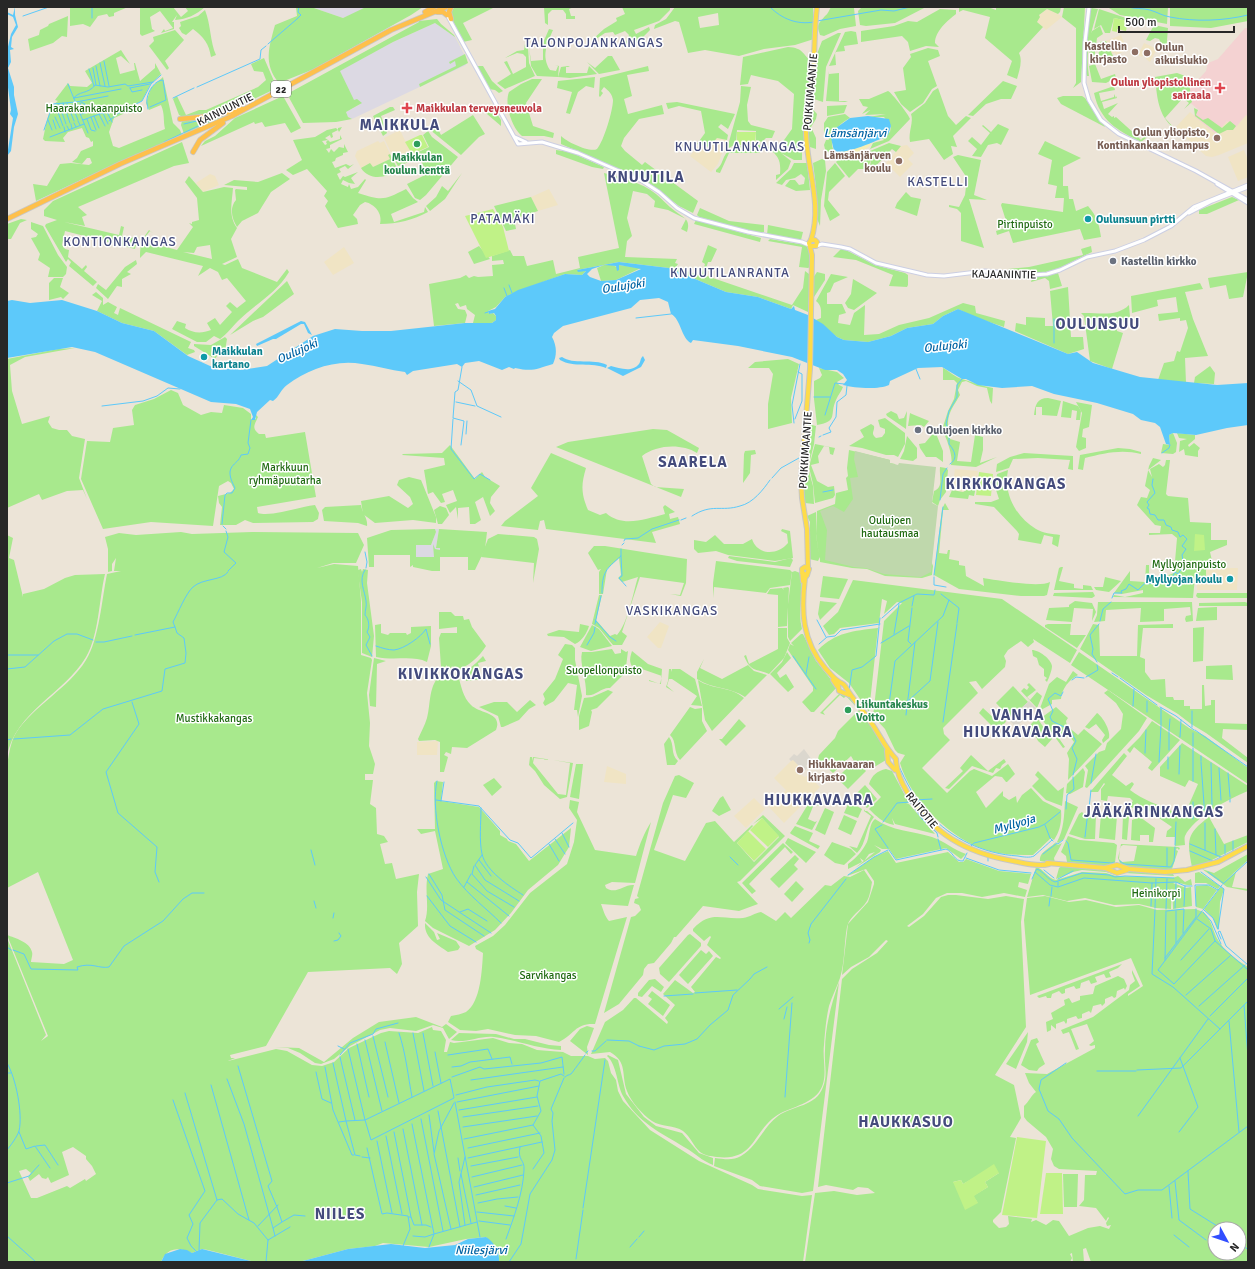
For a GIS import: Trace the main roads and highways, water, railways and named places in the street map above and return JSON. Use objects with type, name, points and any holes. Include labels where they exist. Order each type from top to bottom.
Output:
[{"type":"highway","points":[[425,12],[434,7]]},
{"type":"highway","name":"KAINUUNTIE","points":[[242,110],[385,31],[425,12],[443,7]]},
{"type":"highway","name":"KAINUUNTIE","points":[[7,218],[120,162],[173,141],[242,110],[386,32],[443,7]]},
{"type":"highway","points":[[451,7],[449,12],[451,19]]},
{"type":"highway","points":[[431,13],[441,12],[446,15]]},
{"type":"highway","points":[[180,119],[216,116],[242,110]]},
{"type":"highway","points":[[193,152],[197,143],[208,133],[242,110]]},
{"type":"main road","points":[[443,7],[451,19],[452,25]]},
{"type":"main road","points":[[443,7],[452,25]]},
{"type":"main road","name":"POIKKIMAANTIE","points":[[806,565],[806,519],[801,478],[810,369],[814,183],[806,122],[813,70],[816,7]]},
{"type":"main road","points":[[1089,7],[1085,42],[1084,83],[1089,100],[1097,114],[1106,125],[1119,134],[1192,170],[1248,201]]},
{"type":"main road","name":"KAJAANINTIE","points":[[452,25],[510,133],[519,141],[542,142],[578,153],[642,181],[659,192],[677,208],[694,218],[753,234],[846,248],[876,263],[927,275],[944,276],[986,271],[1040,275],[1060,270],[1090,256],[1115,251],[1136,244],[1162,232],[1194,207],[1248,186]]},
{"type":"main road","points":[[850,697],[838,690],[837,686],[816,660],[805,640],[800,610],[803,581],[802,569],[806,565],[809,571],[805,578],[802,609],[807,638],[818,659],[835,679],[842,684],[850,697],[869,718],[890,757],[888,762],[893,764],[896,759],[890,757]]},
{"type":"main road","points":[[802,573],[807,575]]},
{"type":"main road","points":[[837,686],[842,684]]},
{"type":"main road","points":[[842,692],[845,688]]},
{"type":"main road","name":"RAITOTIE","points":[[893,764],[911,799],[926,818],[948,837],[978,853],[1034,864],[1105,868],[1114,871],[1129,869],[1165,872],[1194,869],[1218,862],[1248,846]]},
{"type":"main road","points":[[1114,866],[1114,871]]},
{"type":"main road","name":"RAITOTIE","points":[[1105,868],[1114,866],[1120,869]]},
{"type":"water","points":[[15,7],[18,27],[12,37],[11,47],[14,49],[10,50],[11,62],[8,68],[14,87],[18,114],[14,127],[11,151],[7,156],[13,118],[10,114],[11,110],[7,80],[7,51],[11,34],[16,25],[13,17],[7,14],[7,12],[13,15]]},
{"type":"water","name":"Lämsänjärvi","points":[[868,116],[889,119],[891,126],[888,135],[870,144],[845,151],[834,151],[831,138],[836,128],[850,118]]},
{"type":"water","name":"Oulujoki","points":[[619,262],[669,268],[726,292],[758,297],[791,309],[794,306],[795,310],[808,315],[823,324],[837,337],[844,340],[868,342],[891,336],[907,328],[933,324],[943,316],[958,309],[1068,354],[1077,352],[1093,363],[1140,377],[1217,385],[1248,383],[1248,425],[1196,435],[1173,433],[1169,435],[1170,445],[1166,444],[1160,427],[1155,423],[1141,420],[1133,414],[1097,403],[1054,394],[1032,386],[1002,388],[978,385],[966,379],[962,379],[942,367],[918,368],[890,381],[889,385],[879,388],[859,388],[843,385],[847,380],[843,374],[837,370],[825,370],[792,357],[738,346],[693,340],[691,343],[685,337],[677,320],[671,314],[668,302],[659,298],[640,300],[631,308],[563,326],[554,333],[552,337],[556,350],[553,364],[530,370],[514,369],[509,367],[502,370],[479,361],[465,363],[462,367],[457,364],[413,371],[407,375],[405,372],[362,364],[332,364],[313,370],[295,379],[283,389],[273,401],[270,400],[257,412],[255,420],[251,420],[253,417],[250,409],[236,404],[211,402],[95,352],[72,347],[7,358],[7,301],[12,300],[30,303],[62,300],[97,311],[122,323],[154,331],[188,356],[219,370],[235,368],[240,370],[267,366],[313,336],[335,329],[391,331],[465,323],[492,323],[496,320],[496,316],[494,313],[489,314],[488,311],[495,309],[505,297],[518,290],[565,274],[582,275],[586,271],[578,272],[577,270]],"holes":[[[604,265],[616,266],[617,271],[619,270],[619,265],[641,269],[616,280],[601,281],[590,277],[587,274],[592,269]]]},
{"type":"water","points":[[301,321],[305,322],[312,335],[308,333],[304,324],[301,324],[276,339],[257,346],[256,344]]},
{"type":"water","points":[[643,356],[645,360],[641,367],[623,376],[607,368],[611,366],[622,369],[636,367]]},
{"type":"water","points":[[562,357],[572,361],[596,362],[607,365],[606,368],[595,365],[571,364],[560,360],[559,358]]},
{"type":"water","name":"Niilesjärvi","points":[[486,1237],[496,1248],[499,1255],[499,1262],[299,1262],[348,1249],[391,1244],[425,1248],[455,1245],[468,1239]]},
{"type":"water","points":[[180,1249],[187,1250],[192,1253],[202,1249],[255,1262],[161,1262],[165,1254]]},
{"type":"waterway","points":[[23,16],[49,7]]},
{"type":"waterway","points":[[92,7],[92,18]]},
{"type":"waterway","points":[[268,44],[301,15],[298,12],[299,7]]},
{"type":"waterway","points":[[770,7],[780,15],[790,20],[802,23],[814,22]]},
{"type":"waterway","points":[[817,21],[881,10],[894,11],[910,7]]},
{"type":"waterway","points":[[1128,7],[1147,9],[1167,16],[1189,20],[1219,20],[1248,15]]},
{"type":"waterway","points":[[197,87],[260,59],[261,50],[266,46]]},
{"type":"waterway","points":[[104,61],[109,86]]},
{"type":"waterway","points":[[100,63],[105,86]]},
{"type":"waterway","points":[[96,66],[100,86]]},
{"type":"waterway","points":[[93,68],[96,85]]},
{"type":"waterway","points":[[89,69],[94,86]]},
{"type":"waterway","points":[[126,109],[142,101],[151,84],[161,75]]},
{"type":"waterway","points":[[148,109],[147,100],[150,89],[157,82],[163,80],[166,100],[150,107]]},
{"type":"waterway","points":[[74,98],[78,94],[90,90],[95,85],[108,87],[125,84],[128,86],[153,82]]},
{"type":"waterway","points":[[68,84],[88,133]]},
{"type":"waterway","points":[[130,88],[150,84]]},
{"type":"waterway","points":[[130,88],[132,92],[142,90]]},
{"type":"waterway","points":[[173,98],[194,88]]},
{"type":"waterway","points":[[74,98],[121,89]]},
{"type":"waterway","points":[[44,130],[53,104],[76,102],[108,96]]},
{"type":"waterway","points":[[81,102],[85,104],[87,112],[82,114]]},
{"type":"waterway","points":[[63,103],[70,123]]},
{"type":"waterway","points":[[67,103],[74,121]]},
{"type":"waterway","points":[[80,103],[84,113]]},
{"type":"waterway","points":[[55,104],[63,126]]},
{"type":"waterway","points":[[59,104],[66,124]]},
{"type":"waterway","points":[[72,105],[78,120]]},
{"type":"waterway","points":[[83,120],[108,111],[117,114],[123,111]]},
{"type":"waterway","points":[[107,112],[112,122]]},
{"type":"waterway","points":[[103,113],[108,124]]},
{"type":"waterway","points":[[99,114],[105,126]]},
{"type":"waterway","points":[[109,121],[116,115]]},
{"type":"waterway","points":[[94,116],[99,128]]},
{"type":"waterway","points":[[55,117],[60,128]]},
{"type":"waterway","points":[[91,117],[96,130]]},
{"type":"waterway","points":[[87,119],[91,130],[95,131]]},
{"type":"waterway","points":[[48,120],[52,130]]},
{"type":"waterway","points":[[53,120],[56,129]]},
{"type":"waterway","points":[[184,124],[201,120],[203,124]]},
{"type":"waterway","points":[[164,142],[211,120]]},
{"type":"waterway","points":[[78,121],[80,125]]},
{"type":"waterway","points":[[74,123],[76,127]]},
{"type":"waterway","points":[[71,124],[72,129]]},
{"type":"waterway","points":[[50,137],[84,124]]},
{"type":"waterway","points":[[67,126],[69,130]]},
{"type":"waterway","points":[[64,127],[65,132]]},
{"type":"waterway","points":[[509,285],[512,293]]},
{"type":"waterway","points":[[504,288],[507,296]]},
{"type":"waterway","points":[[636,318],[671,314]]},
{"type":"waterway","points":[[1054,319],[1054,343]]},
{"type":"waterway","points":[[794,423],[792,405],[800,364]]},
{"type":"waterway","points":[[461,445],[464,421],[453,418],[455,392],[458,390],[462,367]]},
{"type":"waterway","points":[[916,369],[920,379]]},
{"type":"waterway","points":[[795,419],[802,401],[802,374],[798,372]]},
{"type":"waterway","points":[[950,464],[953,462],[955,454],[949,444],[949,431],[946,424],[949,411],[957,397],[957,385],[962,379]]},
{"type":"waterway","points":[[458,381],[471,390],[477,406],[501,417]]},
{"type":"waterway","points":[[825,415],[835,383],[844,384]]},
{"type":"waterway","points":[[823,435],[831,432],[829,428],[836,417],[837,402],[846,395],[847,386]]},
{"type":"waterway","points":[[102,406],[143,401],[157,396],[168,388],[180,389]]},
{"type":"waterway","points":[[814,397],[830,397]]},
{"type":"waterway","points":[[456,402],[475,406]]},
{"type":"waterway","points":[[453,419],[451,449],[474,479],[480,474],[490,480]]},
{"type":"waterway","points":[[222,524],[225,495],[227,493],[232,493],[235,488],[231,480],[230,470],[241,455],[248,454],[250,448],[248,443],[251,420]]},
{"type":"waterway","points":[[466,434],[467,421]]},
{"type":"waterway","name":"Myllyoja","points":[[1162,453],[1169,448],[1170,445]]},
{"type":"waterway","points":[[772,478],[781,468],[799,458]]},
{"type":"waterway","points":[[940,500],[943,474],[947,468]]},
{"type":"waterway","name":"Myllyoja","points":[[1112,598],[1114,593],[1122,593],[1121,591],[1126,589],[1129,584],[1138,590],[1146,582],[1147,584],[1157,582],[1160,578],[1166,578],[1168,580],[1171,579],[1175,572],[1178,574],[1184,565],[1182,555],[1186,549],[1182,546],[1187,539],[1183,535],[1180,537],[1178,532],[1172,530],[1171,527],[1166,525],[1164,520],[1158,520],[1155,515],[1150,514],[1149,509],[1147,508],[1149,505],[1147,502],[1155,493],[1152,485],[1153,479]]},
{"type":"waterway","points":[[692,516],[705,510],[733,508],[745,504],[757,496],[770,480]]},
{"type":"waterway","points":[[823,492],[833,490]]},
{"type":"waterway","points":[[934,575],[943,507]]},
{"type":"waterway","points":[[681,520],[686,518]]},
{"type":"waterway","points":[[624,541],[625,539],[638,538],[652,529],[679,520]]},
{"type":"waterway","points":[[223,526],[226,529]]},
{"type":"waterway","points":[[226,531],[228,537],[224,552],[236,563],[228,571]]},
{"type":"waterway","points":[[602,593],[604,575],[608,568],[621,556],[621,549]]},
{"type":"waterway","points":[[365,552],[367,562],[366,568]]},
{"type":"waterway","points":[[621,556],[622,576],[619,578],[626,586]]},
{"type":"waterway","points":[[365,570],[362,582],[366,603],[365,615],[369,623],[367,632],[370,637],[366,645],[372,656]]},
{"type":"waterway","points":[[135,635],[175,627],[173,622],[190,590],[197,584],[221,577],[228,572]]},
{"type":"waterway","points":[[934,577],[934,585],[946,587]]},
{"type":"waterway","points":[[882,618],[899,603],[917,594],[934,595],[935,590]]},
{"type":"waterway","points":[[941,594],[959,608],[957,623]]},
{"type":"waterway","points":[[595,624],[601,596]]},
{"type":"waterway","points":[[912,606],[914,596]]},
{"type":"waterway","points":[[889,704],[895,661],[943,616],[949,600]]},
{"type":"waterway","name":"Myllyoja","points":[[1100,621],[1103,609],[1111,602]]},
{"type":"waterway","points":[[894,634],[899,604]]},
{"type":"waterway","points":[[911,644],[908,641],[912,608]]},
{"type":"waterway","points":[[879,626],[880,618]]},
{"type":"waterway","points":[[595,620],[610,637],[616,641]]},
{"type":"waterway","points":[[817,620],[826,637]]},
{"type":"waterway","points":[[908,701],[930,681],[938,622]]},
{"type":"waterway","points":[[819,644],[827,637],[835,636],[841,630],[880,624]]},
{"type":"waterway","points":[[943,722],[957,624]]},
{"type":"waterway","name":"Myllyoja","points":[[1097,662],[1092,654],[1093,649],[1090,635],[1099,624]]},
{"type":"waterway","points":[[881,643],[909,626]]},
{"type":"waterway","points":[[14,739],[70,735],[103,709],[162,691],[165,669],[185,663],[186,653],[184,638],[177,633],[175,627]]},
{"type":"waterway","points":[[587,645],[594,633],[595,627]]},
{"type":"waterway","points":[[849,691],[852,670],[862,667],[876,656],[879,627]]},
{"type":"waterway","points":[[376,646],[390,650],[398,649],[412,642],[426,629],[430,644]]},
{"type":"waterway","points":[[7,669],[25,667],[54,641],[67,634],[77,634],[93,640]]},
{"type":"waterway","points":[[96,642],[104,642],[132,636]]},
{"type":"waterway","points":[[906,715],[915,642]]},
{"type":"waterway","points":[[7,655],[38,655]]},
{"type":"waterway","points":[[793,656],[816,689]]},
{"type":"waterway","points":[[806,674],[809,657]]},
{"type":"waterway","name":"Myllyoja","points":[[1086,677],[1098,670],[1097,665]]},
{"type":"waterway","points":[[1112,673],[1118,677]]},
{"type":"waterway","name":"Myllyoja","points":[[1072,680],[1076,677],[1084,678]]},
{"type":"waterway","points":[[1120,678],[1157,705]]},
{"type":"waterway","points":[[1133,706],[1134,689]]},
{"type":"waterway","name":"Myllyoja","points":[[1063,692],[1061,696],[1055,693],[1048,699],[1053,711],[1050,717],[1052,721],[1070,730],[1076,741],[1072,748],[1077,759],[1073,775]]},
{"type":"waterway","points":[[1147,701],[1147,712]]},
{"type":"waterway","points":[[132,702],[139,724],[106,772],[118,813],[157,847],[155,872],[159,882]]},
{"type":"waterway","points":[[1160,707],[1176,716],[1194,730]]},
{"type":"waterway","points":[[1161,708],[1161,725]]},
{"type":"waterway","points":[[1192,711],[1192,727]]},
{"type":"waterway","points":[[1169,731],[1170,719]]},
{"type":"waterway","points":[[1180,737],[1181,720]]},
{"type":"waterway","points":[[1159,762],[1161,726]]},
{"type":"waterway","points":[[1145,753],[1146,730]]},
{"type":"waterway","points":[[1195,730],[1248,767]]},
{"type":"waterway","points":[[1169,732],[1169,750]]},
{"type":"waterway","points":[[1193,733],[1193,746]]},
{"type":"waterway","points":[[7,740],[11,739]]},
{"type":"waterway","points":[[1179,774],[1180,746]]},
{"type":"waterway","points":[[1193,748],[1193,781]]},
{"type":"waterway","points":[[1091,783],[1096,754]]},
{"type":"waterway","points":[[1201,756],[1201,761]]},
{"type":"waterway","points":[[1168,757],[1168,769]]},
{"type":"waterway","points":[[1201,762],[1204,804]]},
{"type":"waterway","points":[[1211,763],[1212,805]]},
{"type":"waterway","points":[[898,764],[911,790],[924,809],[948,831],[969,844],[1005,855],[1028,857],[1034,856],[1052,840]]},
{"type":"waterway","points":[[1219,768],[1221,800]]},
{"type":"waterway","points":[[1228,773],[1230,797]]},
{"type":"waterway","name":"Myllyoja","points":[[1066,809],[1067,795],[1074,789],[1073,777]]},
{"type":"waterway","points":[[437,781],[435,792],[436,817],[442,844],[451,869],[466,890],[501,923]]},
{"type":"waterway","points":[[441,801],[444,782]]},
{"type":"waterway","points":[[1089,808],[1091,790]]},
{"type":"waterway","points":[[915,800],[932,799]]},
{"type":"waterway","points":[[436,800],[479,806],[510,840],[518,843],[531,858],[573,823]]},
{"type":"waterway","points":[[883,822],[897,803],[910,802],[922,819],[937,833],[938,837]]},
{"type":"waterway","points":[[1193,802],[1193,819]]},
{"type":"waterway","points":[[1204,805],[1204,810]]},
{"type":"waterway","points":[[481,808],[480,831],[484,860],[499,878],[523,895]]},
{"type":"waterway","points":[[1085,837],[1088,811]]},
{"type":"waterway","name":"Myllyoja","points":[[970,847],[974,843],[1039,827],[1060,812]]},
{"type":"waterway","points":[[1175,845],[1176,822]]},
{"type":"waterway","points":[[1205,823],[1205,850]]},
{"type":"waterway","name":"Myllyoja","points":[[882,825],[875,829],[888,848]]},
{"type":"waterway","points":[[1045,825],[1050,838],[1053,841]]},
{"type":"waterway","points":[[1215,829],[1216,855]]},
{"type":"waterway","points":[[562,833],[569,847]]},
{"type":"waterway","points":[[555,839],[565,854]]},
{"type":"waterway","points":[[938,839],[941,850]]},
{"type":"waterway","points":[[1056,843],[1058,844],[1063,840]]},
{"type":"waterway","points":[[1066,841],[1068,843],[1071,860],[1114,862]]},
{"type":"waterway","points":[[1233,841],[1233,851],[1248,844]]},
{"type":"waterway","points":[[549,844],[559,861]]},
{"type":"waterway","points":[[1043,854],[1056,844]]},
{"type":"waterway","points":[[1190,844],[1221,857]]},
{"type":"waterway","points":[[1225,845],[1225,854]]},
{"type":"waterway","points":[[1120,861],[1124,864],[1171,867],[1174,861],[1175,847]]},
{"type":"waterway","points":[[1167,848],[1167,866]]},
{"type":"waterway","name":"Myllyoja","points":[[889,850],[896,860],[946,849],[958,860],[963,861],[967,853]]},
{"type":"waterway","points":[[311,850],[315,865]]},
{"type":"waterway","points":[[848,875],[874,857],[888,850]]},
{"type":"waterway","points":[[1190,851],[1213,861],[1233,851]]},
{"type":"waterway","points":[[482,855],[475,865],[485,880],[519,901]]},
{"type":"waterway","points":[[730,857],[738,865]]},
{"type":"waterway","points":[[966,858],[999,870],[1031,873]]},
{"type":"waterway","points":[[479,860],[491,876]]},
{"type":"waterway","points":[[1195,866],[1213,861]]},
{"type":"waterway","points":[[1223,884],[1248,861]]},
{"type":"waterway","points":[[474,866],[472,874],[487,891],[514,907]]},
{"type":"waterway","points":[[1035,872],[1037,869],[1055,882],[1082,873],[1109,875],[1115,877],[1174,878]]},
{"type":"waterway","points":[[1044,870],[1054,878]]},
{"type":"waterway","points":[[1058,879],[1073,871]]},
{"type":"waterway","points":[[1032,879],[1035,872],[1050,885],[1058,887],[1084,878],[1152,883],[1176,882],[1185,886],[1192,886]]},
{"type":"waterway","points":[[1201,872],[1224,889],[1218,929]]},
{"type":"waterway","points":[[1208,872],[1223,883]]},
{"type":"waterway","points":[[429,874],[442,895],[445,910],[484,936]]},
{"type":"waterway","points":[[464,887],[471,874]]},
{"type":"waterway","points":[[426,877],[441,900],[491,933]]},
{"type":"waterway","points":[[809,943],[810,940],[808,933],[811,924],[846,879]]},
{"type":"waterway","points":[[1155,908],[1156,879]]},
{"type":"waterway","points":[[1166,909],[1167,879]]},
{"type":"waterway","points":[[467,882],[509,916]]},
{"type":"waterway","points":[[1151,906],[1152,883]]},
{"type":"waterway","points":[[1175,908],[1176,883]]},
{"type":"waterway","points":[[1196,906],[1195,885],[1209,885],[1218,890]]},
{"type":"waterway","points":[[1203,910],[1222,885]]},
{"type":"waterway","points":[[1184,906],[1185,886]]},
{"type":"waterway","points":[[1051,896],[1052,887]]},
{"type":"waterway","points":[[13,950],[24,954],[31,969],[78,970],[77,967],[87,965],[109,967],[124,946],[163,921],[183,899],[192,893],[204,893]]},
{"type":"waterway","points":[[427,896],[450,926],[476,942]]},
{"type":"waterway","points":[[1049,906],[1050,898]]},
{"type":"waterway","points":[[314,901],[316,908]]},
{"type":"waterway","points":[[460,912],[468,909],[487,921]]},
{"type":"waterway","points":[[1167,911],[1184,909],[1183,933]]},
{"type":"waterway","points":[[1165,958],[1196,917],[1196,909]]},
{"type":"waterway","points":[[1155,910],[1152,974],[1173,987],[1220,1029]]},
{"type":"waterway","points":[[1204,910],[1213,918],[1218,929]]},
{"type":"waterway","points":[[1165,960],[1166,911]]},
{"type":"waterway","points":[[1176,911],[1176,943]]},
{"type":"waterway","points":[[1202,911],[1158,970],[1174,984],[1215,941]]},
{"type":"waterway","points":[[1203,912],[1211,921],[1221,944]]},
{"type":"waterway","points":[[333,918],[334,913]]},
{"type":"waterway","points":[[1197,919],[1211,929],[1215,941],[1248,970]]},
{"type":"waterway","points":[[1181,960],[1209,929]]},
{"type":"waterway","points":[[1221,939],[1218,932],[1220,931],[1226,946],[1248,965]]},
{"type":"waterway","points":[[334,941],[338,940],[341,936],[339,933]]},
{"type":"waterway","points":[[7,947],[11,950]]},
{"type":"waterway","points":[[1186,995],[1230,956]]},
{"type":"waterway","points":[[1199,1006],[1245,965]]},
{"type":"waterway","points":[[639,1046],[654,1050],[664,1046],[685,1044],[697,1039],[710,1025],[728,1010],[733,995],[754,974],[767,967]]},
{"type":"waterway","points":[[1210,1016],[1248,978]]},
{"type":"waterway","points":[[695,993],[737,990]]},
{"type":"waterway","points":[[664,996],[693,994]]},
{"type":"waterway","points":[[779,1009],[793,997]]},
{"type":"waterway","points":[[1248,1001],[1244,1005],[1248,1057]]},
{"type":"waterway","points":[[785,1097],[792,1003]]},
{"type":"waterway","points":[[1137,1070],[1181,1068],[1244,1005]]},
{"type":"waterway","points":[[784,1019],[787,1007]]},
{"type":"waterway","points":[[1138,1116],[1208,1019]]},
{"type":"waterway","points":[[1229,1021],[1239,1132]]},
{"type":"waterway","points":[[340,1055],[350,1043],[373,1034],[376,1029],[398,1023]]},
{"type":"waterway","points":[[399,1033],[412,1097]]},
{"type":"waterway","points":[[413,1033],[424,1091]]},
{"type":"waterway","points":[[423,1033],[433,1086]]},
{"type":"waterway","points":[[373,1036],[388,1097]]},
{"type":"waterway","points":[[365,1040],[382,1111]]},
{"type":"waterway","points":[[607,1040],[629,1041],[639,1046]]},
{"type":"waterway","points":[[592,1051],[595,1051],[606,1041]]},
{"type":"waterway","points":[[385,1042],[399,1103]]},
{"type":"waterway","points":[[357,1044],[369,1097]]},
{"type":"waterway","points":[[338,1046],[344,1049]]},
{"type":"waterway","points":[[348,1049],[365,1120],[450,1079],[454,1098],[371,1140],[365,1120],[346,1121],[355,1155],[360,1156]]},
{"type":"waterway","points":[[448,1055],[488,1049],[492,1059]]},
{"type":"waterway","points":[[435,1052],[441,1083]]},
{"type":"waterway","points":[[565,1077],[571,1074],[585,1055]]},
{"type":"waterway","points":[[340,1057],[355,1120]]},
{"type":"waterway","points":[[452,1067],[461,1066],[470,1062],[510,1057],[512,1064]]},
{"type":"waterway","points":[[452,1077],[480,1067],[484,1069],[541,1063],[562,1057],[564,1074]]},
{"type":"waterway","points":[[1179,1132],[1198,1107],[1180,1058]]},
{"type":"waterway","points":[[583,1208],[605,1060]]},
{"type":"waterway","points":[[7,1063],[16,1087],[20,1115],[19,1131],[7,1150]]},
{"type":"waterway","points":[[333,1063],[346,1121],[339,1122]]},
{"type":"waterway","points":[[1066,1063],[1041,1080],[1039,1089],[1048,1111],[1059,1119],[1072,1138],[1125,1194],[1138,1190],[1162,1190],[1248,1126]]},
{"type":"waterway","points":[[238,1066],[272,1181],[268,1186],[282,1222],[273,1228],[275,1236]]},
{"type":"waterway","points":[[325,1067],[333,1110],[352,1155],[354,1155]]},
{"type":"waterway","points":[[471,1080],[563,1067]]},
{"type":"waterway","points":[[1097,1071],[1136,1071]]},
{"type":"waterway","points":[[316,1072],[322,1099],[331,1103]]},
{"type":"waterway","points":[[533,1169],[544,1153],[541,1136],[533,1125],[541,1111],[537,1096],[540,1081],[561,1074],[564,1076]]},
{"type":"waterway","points":[[509,1262],[521,1244],[530,1194],[552,1160],[555,1150],[552,1121],[553,1113],[551,1109],[564,1078]]},
{"type":"waterway","points":[[227,1079],[244,1124],[273,1228]]},
{"type":"waterway","points":[[456,1095],[487,1087],[535,1080],[539,1081]]},
{"type":"waterway","points":[[211,1085],[249,1220]]},
{"type":"waterway","points":[[457,1102],[539,1086]]},
{"type":"waterway","points":[[185,1093],[217,1200],[200,1223],[199,1251]]},
{"type":"waterway","points":[[459,1110],[537,1097]]},
{"type":"waterway","points":[[173,1100],[205,1191],[189,1215],[193,1224],[187,1238],[191,1246],[197,1252]]},
{"type":"waterway","points":[[455,1102],[480,1237]]},
{"type":"waterway","points":[[451,1229],[434,1154],[439,1131],[454,1103]]},
{"type":"waterway","points":[[463,1117],[538,1106]]},
{"type":"waterway","points":[[438,1111],[460,1227]]},
{"type":"waterway","points":[[429,1115],[434,1152]]},
{"type":"waterway","points":[[463,1127],[537,1116]]},
{"type":"waterway","points":[[421,1119],[443,1231]]},
{"type":"waterway","points":[[412,1124],[434,1234],[425,1237],[413,1236]]},
{"type":"waterway","points":[[464,1139],[533,1125]]},
{"type":"waterway","points":[[403,1129],[422,1225]]},
{"type":"waterway","points":[[19,1132],[26,1149],[35,1146],[50,1168]]},
{"type":"waterway","points":[[394,1132],[411,1217]]},
{"type":"waterway","points":[[468,1148],[540,1133]]},
{"type":"waterway","points":[[386,1136],[402,1214]]},
{"type":"waterway","points":[[377,1141],[392,1213]]},
{"type":"waterway","points":[[468,1158],[542,1142]]},
{"type":"waterway","points":[[36,1146],[45,1145],[58,1165]]},
{"type":"waterway","points":[[506,1239],[518,1205],[522,1187],[524,1166],[520,1158],[520,1147]]},
{"type":"waterway","points":[[367,1148],[382,1214],[387,1213],[408,1216],[410,1229],[403,1246]]},
{"type":"waterway","points":[[362,1157],[370,1158]]},
{"type":"waterway","points":[[465,1157],[459,1182],[465,1225]]},
{"type":"waterway","points":[[471,1166],[518,1157]]},
{"type":"waterway","points":[[458,1158],[460,1171]]},
{"type":"waterway","points":[[7,1183],[29,1176],[39,1165]]},
{"type":"waterway","points":[[472,1177],[522,1165]]},
{"type":"waterway","points":[[1188,1171],[1190,1209],[1209,1221]]},
{"type":"waterway","points":[[461,1174],[471,1223]]},
{"type":"waterway","points":[[474,1187],[523,1175]]},
{"type":"waterway","points":[[1175,1181],[1179,1220],[1206,1240]]},
{"type":"waterway","points":[[476,1195],[520,1185]]},
{"type":"waterway","points":[[1169,1186],[1172,1218]]},
{"type":"waterway","points":[[478,1203],[518,1197]]},
{"type":"waterway","points":[[217,1200],[222,1199],[238,1214],[254,1223],[268,1240]]},
{"type":"waterway","points":[[258,1226],[278,1205]]},
{"type":"waterway","points":[[505,1206],[516,1208]]},
{"type":"waterway","points":[[576,1259],[583,1210]]},
{"type":"waterway","points":[[477,1212],[514,1216]]},
{"type":"waterway","points":[[282,1222],[294,1215],[305,1216]]},
{"type":"waterway","points":[[409,1217],[411,1217],[414,1225],[426,1225],[431,1227]]},
{"type":"waterway","points":[[479,1221],[510,1225]]},
{"type":"waterway","points":[[429,1247],[434,1234],[477,1222]]},
{"type":"waterway","points":[[266,1262],[268,1240],[290,1227]]},
{"type":"waterway","points":[[639,1237],[644,1231]]},
{"type":"waterway","points":[[1174,1235],[1189,1247]]},
{"type":"waterway","points":[[7,1236],[36,1262]]},
{"type":"waterway","points":[[630,1247],[637,1239]]},
{"type":"place","name":"Kastellin kirjasto","points":[[1135,52]]},
{"type":"place","name":"Oulun aikuislukio","points":[[1147,53]]},
{"type":"place","name":"Oulun yliopistollinen sairaala","points":[[1220,88]]},
{"type":"place","name":"Maikkulan terveysneuvola","points":[[407,108]]},
{"type":"place","name":"Oulun yliopisto, Kontinkankaan kampus","points":[[1217,138]]},
{"type":"place","name":"Maikkulan koulun kenttä","points":[[417,144]]},
{"type":"place","name":"Lämsänjärven koulu","points":[[899,161]]},
{"type":"place","name":"Oulunsuun pirtti","points":[[1088,219]]},
{"type":"place","name":"Kastellin kirkko","points":[[1113,261]]},
{"type":"place","name":"Maikkulan kartano","points":[[204,357]]},
{"type":"place","name":"Oulujoen kirkko","points":[[918,430]]},
{"type":"place","name":"Myllyojan koulu","points":[[1230,579]]},
{"type":"place","name":"Liikuntakeskus Voitto","points":[[848,710]]},
{"type":"place","name":"Hiukkavaaran kirjasto","points":[[800,770]]},
{"type":"district","name":"TALONPOJANKANGAS","points":[[594,42]]},
{"type":"district","name":"MAIKKULA","points":[[400,125]]},
{"type":"district","name":"KNUUTILANKANGAS","points":[[740,146]]},
{"type":"district","name":"KNUUTILA","points":[[646,177]]},
{"type":"district","name":"KASTELLI","points":[[938,181]]},
{"type":"district","name":"PATAMÄKI","points":[[503,218]]},
{"type":"district","name":"KONTIONKANGAS","points":[[120,241]]},
{"type":"district","name":"KNUUTILANRANTA","points":[[730,272]]},
{"type":"district","name":"OULUNSUU","points":[[1098,324]]},
{"type":"district","name":"SAARELA","points":[[693,462]]},
{"type":"district","name":"KIRKKOKANGAS","points":[[1006,484]]},
{"type":"district","name":"VASKIKANGAS","points":[[672,610]]},
{"type":"district","name":"KIVIKKOKANGAS","points":[[461,674]]},
{"type":"district","name":"VANHA HIUKKAVAARA","points":[[1018,724]]},
{"type":"district","name":"HIUKKAVAARA","points":[[819,800]]},
{"type":"district","name":"JÄÄKÄRINKANGAS","points":[[1154,812]]},
{"type":"district","name":"HAUKKASUO","points":[[906,1122]]},
{"type":"district","name":"NIILES","points":[[340,1214]]},
{"type":"park label","name":"Haarakankaanpuisto","points":[[94,108]]},
{"type":"park label","name":"Pirtinpuisto","points":[[1025,224]]},
{"type":"park label","name":"Markkuun ryhmäpuutarha","points":[[285,473]]},
{"type":"park label","name":"Oulujoen hautausmaa","points":[[890,526]]},
{"type":"park label","name":"Myllyojanpuisto","points":[[1189,564]]},
{"type":"park label","name":"Suopellonpuisto","points":[[604,670]]},
{"type":"park label","name":"Mustikkakangas","points":[[214,718]]},
{"type":"park label","name":"Heinikorpi","points":[[1156,893]]},
{"type":"park label","name":"Sarvikangas","points":[[548,975]]}]
